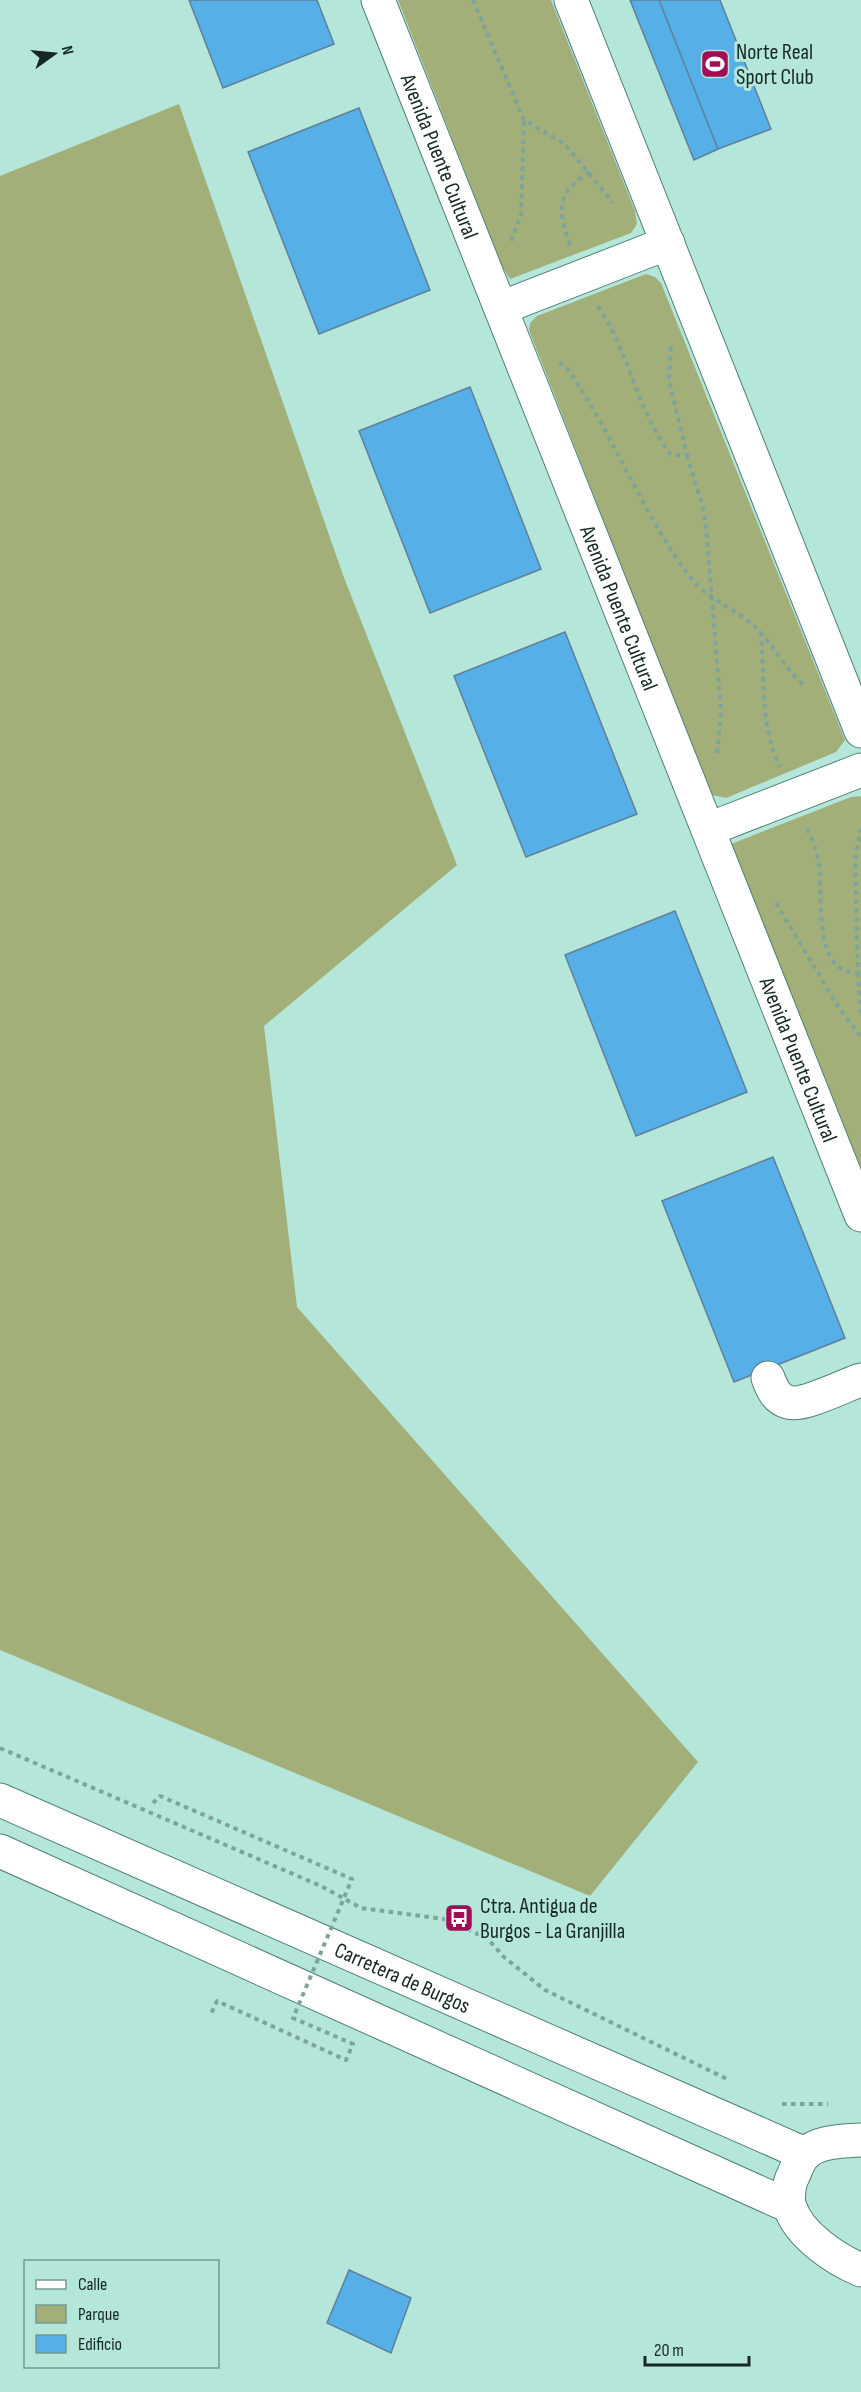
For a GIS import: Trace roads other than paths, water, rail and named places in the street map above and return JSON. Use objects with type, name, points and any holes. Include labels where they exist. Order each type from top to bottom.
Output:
[{"type":"street","name":"Avenida Puente Cultural","points":[[378,0],[861,1215]]},
{"type":"street","points":[[571,0],[861,731]]},
{"type":"street","points":[[501,308],[668,243]]},
{"type":"street","points":[[709,829],[861,770]]},
{"type":"street","points":[[768,1378],[773,1391],[789,1403],[800,1402],[861,1380]]},
{"type":"street","name":"Carretera de Burgos","points":[[0,1800],[832,2146]]},
{"type":"street","points":[[0,1851],[789,2206]]},
{"type":"street","points":[[861,2123],[790,2182],[789,2206],[801,2228],[848,2265],[861,2270]]},
{"type":"place","name":"Norte Real Sport Club","points":[[715,64]]},
{"type":"place","name":"Ctra. Antigua de Burgos - La Granjilla","points":[[459,1918]]}]
